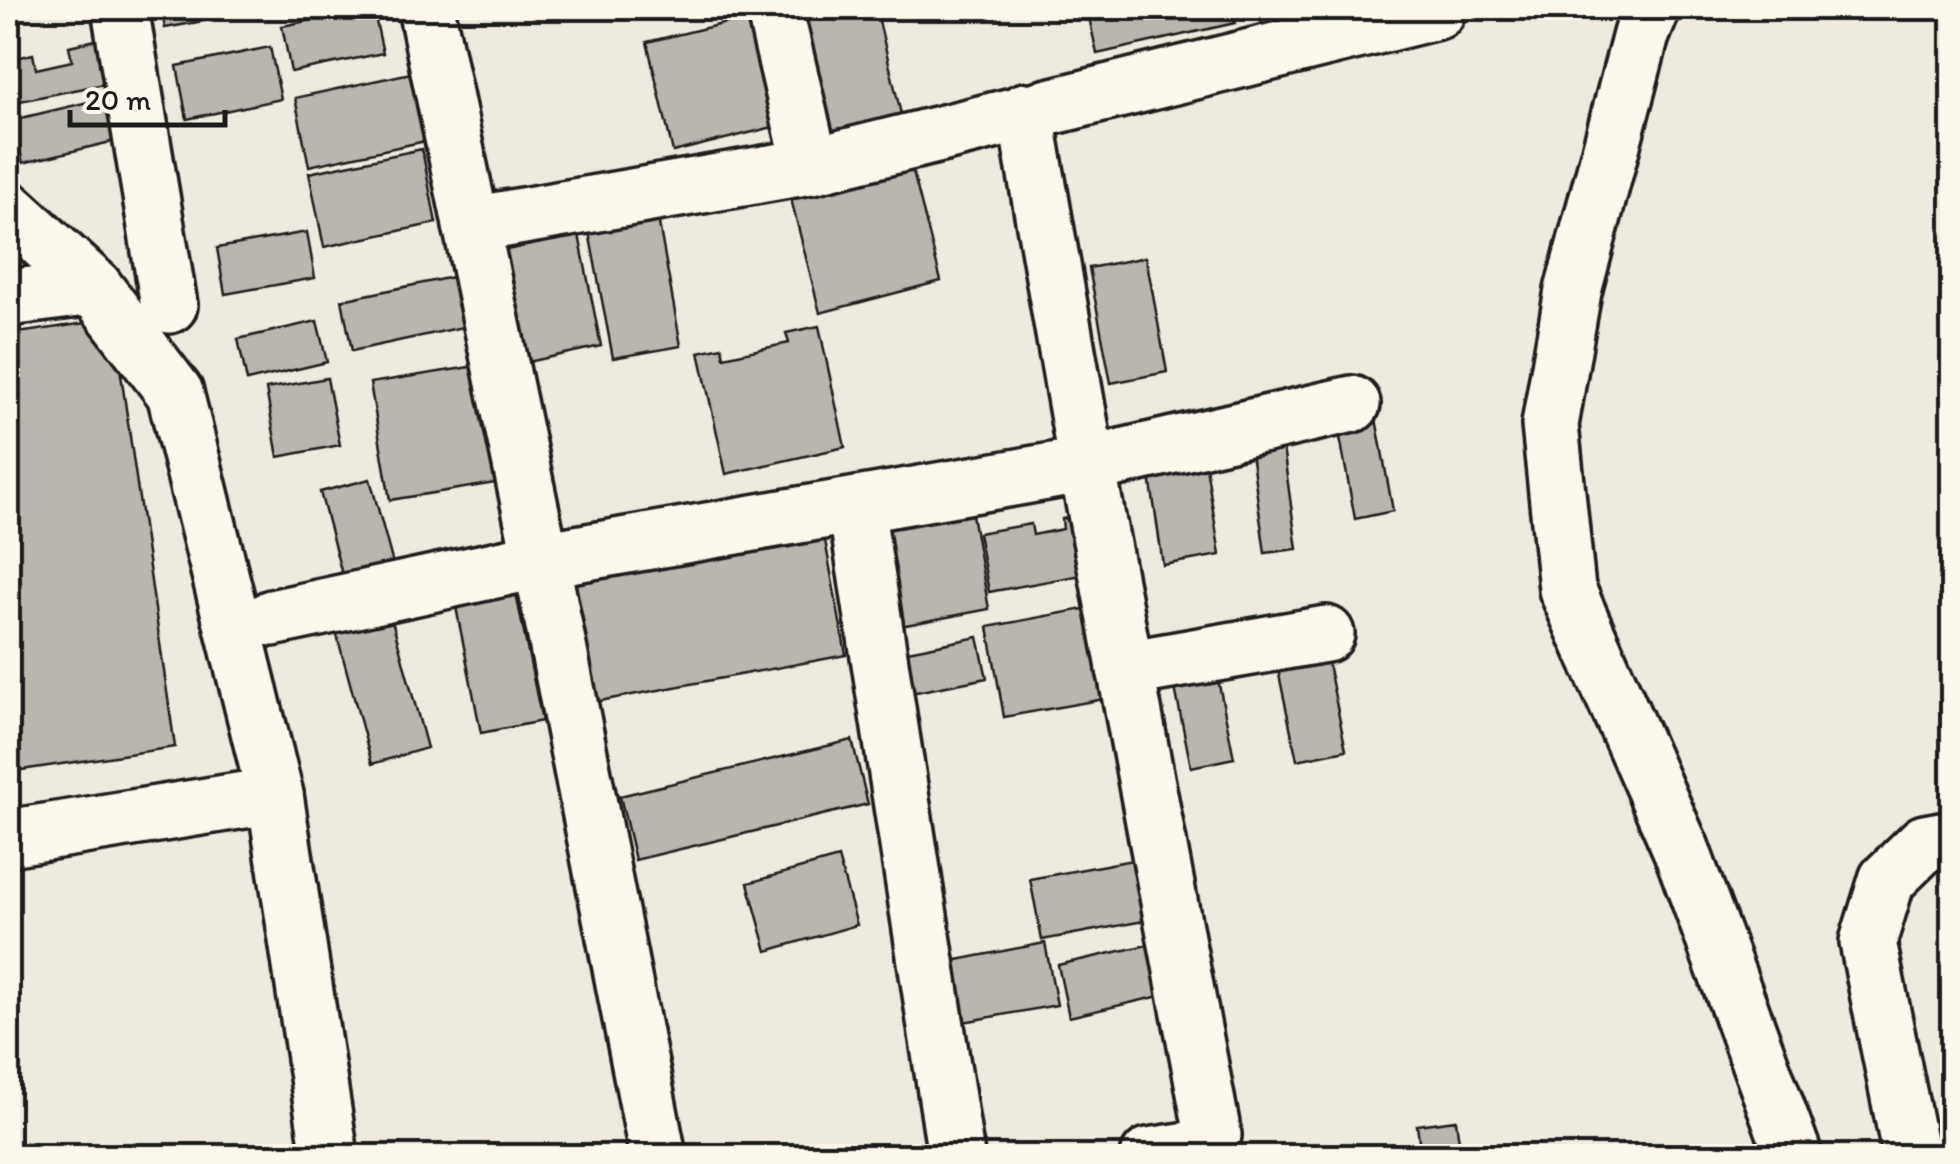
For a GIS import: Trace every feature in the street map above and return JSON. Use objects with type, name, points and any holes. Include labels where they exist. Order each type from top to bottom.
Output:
[{"type":"street","points":[[120,8],[169,304]]},
{"type":"street","points":[[426,8],[541,560],[658,1156]]},
{"type":"street","points":[[774,8],[811,166]]},
{"type":"street","points":[[1652,8],[1641,35],[1572,291],[1550,425],[1567,588],[1681,849],[1794,1156]]},
{"type":"street","points":[[471,225],[811,166],[1437,10]]},
{"type":"street","points":[[1025,111],[1086,465],[1212,1135],[1211,1143],[1202,1148],[1149,1156]]},
{"type":"street","points":[[8,210],[94,286],[176,393],[275,796],[330,1156]]},
{"type":"street","points":[[8,298],[94,286]]},
{"type":"street","points":[[272,618],[541,560],[1086,465],[1352,404]]},
{"type":"street","points":[[856,507],[956,1156]]},
{"type":"street","points":[[1125,669],[1326,634]]},
{"type":"street","points":[[8,838],[275,796]]},
{"type":"street","points":[[1911,1156],[1868,942],[1886,880],[1926,843],[1952,838]]},
{"type":"building","points":[[161,8],[269,8],[269,9],[165,28]]},
{"type":"building","points":[[373,8],[383,53],[291,72],[282,26]]},
{"type":"building","points":[[796,8],[876,8],[904,127],[828,146]]},
{"type":"building","points":[[1087,8],[1231,8],[1235,23],[1097,54]]},
{"type":"building","points":[[1258,8],[1319,8],[1320,13],[1262,26]]},
{"type":"building","points":[[747,18],[773,127],[673,152],[647,42]]},
{"type":"building","points":[[100,39],[109,83],[15,102],[8,60],[33,54],[36,69],[72,61],[69,46]]},
{"type":"building","points":[[270,47],[281,99],[187,119],[177,66]]},
{"type":"building","points":[[420,71],[435,139],[309,166],[295,98]]},
{"type":"building","points":[[105,98],[115,141],[23,163],[13,120]]},
{"type":"building","points":[[422,149],[436,223],[324,247],[309,173]]},
{"type":"building","points":[[910,160],[941,281],[820,313],[789,191]]},
{"type":"building","points":[[658,218],[681,346],[613,358],[589,232]]},
{"type":"building","points":[[307,232],[315,278],[225,294],[217,248]]},
{"type":"building","points":[[579,235],[601,346],[519,364],[497,252]]},
{"type":"building","points":[[1146,257],[1167,372],[1111,383],[1089,268]]},
{"type":"building","points":[[462,275],[472,325],[352,351],[342,300]]},
{"type":"building","points":[[113,319],[175,747],[8,772],[8,351],[20,349],[18,333]]},
{"type":"building","points":[[317,321],[327,362],[247,381],[238,339]]},
{"type":"building","points":[[819,326],[845,447],[726,474],[699,352],[722,347],[724,357],[789,343],[786,333]]},
{"type":"building","points":[[495,363],[514,480],[390,500],[370,383]]},
{"type":"building","points":[[327,378],[340,445],[278,457],[266,389]]},
{"type":"building","points":[[1375,413],[1393,511],[1355,519],[1337,421]]},
{"type":"building","points":[[1281,433],[1297,549],[1265,553],[1249,438]]},
{"type":"building","points":[[1203,447],[1220,555],[1163,565],[1147,456]]},
{"type":"building","points":[[370,479],[393,564],[343,578],[320,492]]},
{"type":"building","points":[[971,509],[989,609],[885,629],[867,527]]},
{"type":"building","points":[[1094,513],[1103,571],[989,592],[978,533],[1031,524],[1033,535],[1063,529],[1062,519]]},
{"type":"building","points":[[822,524],[846,655],[589,703],[565,571]]},
{"type":"building","points":[[514,584],[542,721],[481,733],[454,597]]},
{"type":"building","points":[[1105,605],[1121,696],[1004,717],[988,627]]},
{"type":"building","points":[[390,613],[427,748],[372,764],[335,628]]},
{"type":"building","points":[[978,637],[987,678],[896,696],[888,655]]},
{"type":"building","points":[[1326,654],[1346,750],[1297,760],[1277,665]]},
{"type":"building","points":[[1214,660],[1234,758],[1191,767],[1171,668]]},
{"type":"building","points":[[852,740],[868,804],[635,860],[620,796]]},
{"type":"building","points":[[1154,856],[1165,917],[1042,940],[1030,879]]},
{"type":"building","points":[[838,858],[857,925],[767,951],[748,883]]},
{"type":"building","points":[[1165,941],[1177,992],[1069,1017],[1058,965]]},
{"type":"building","points":[[1045,943],[1057,1005],[947,1025],[936,964]]},
{"type":"building","points":[[1456,1120],[1461,1156],[1421,1156],[1417,1125]]}]
